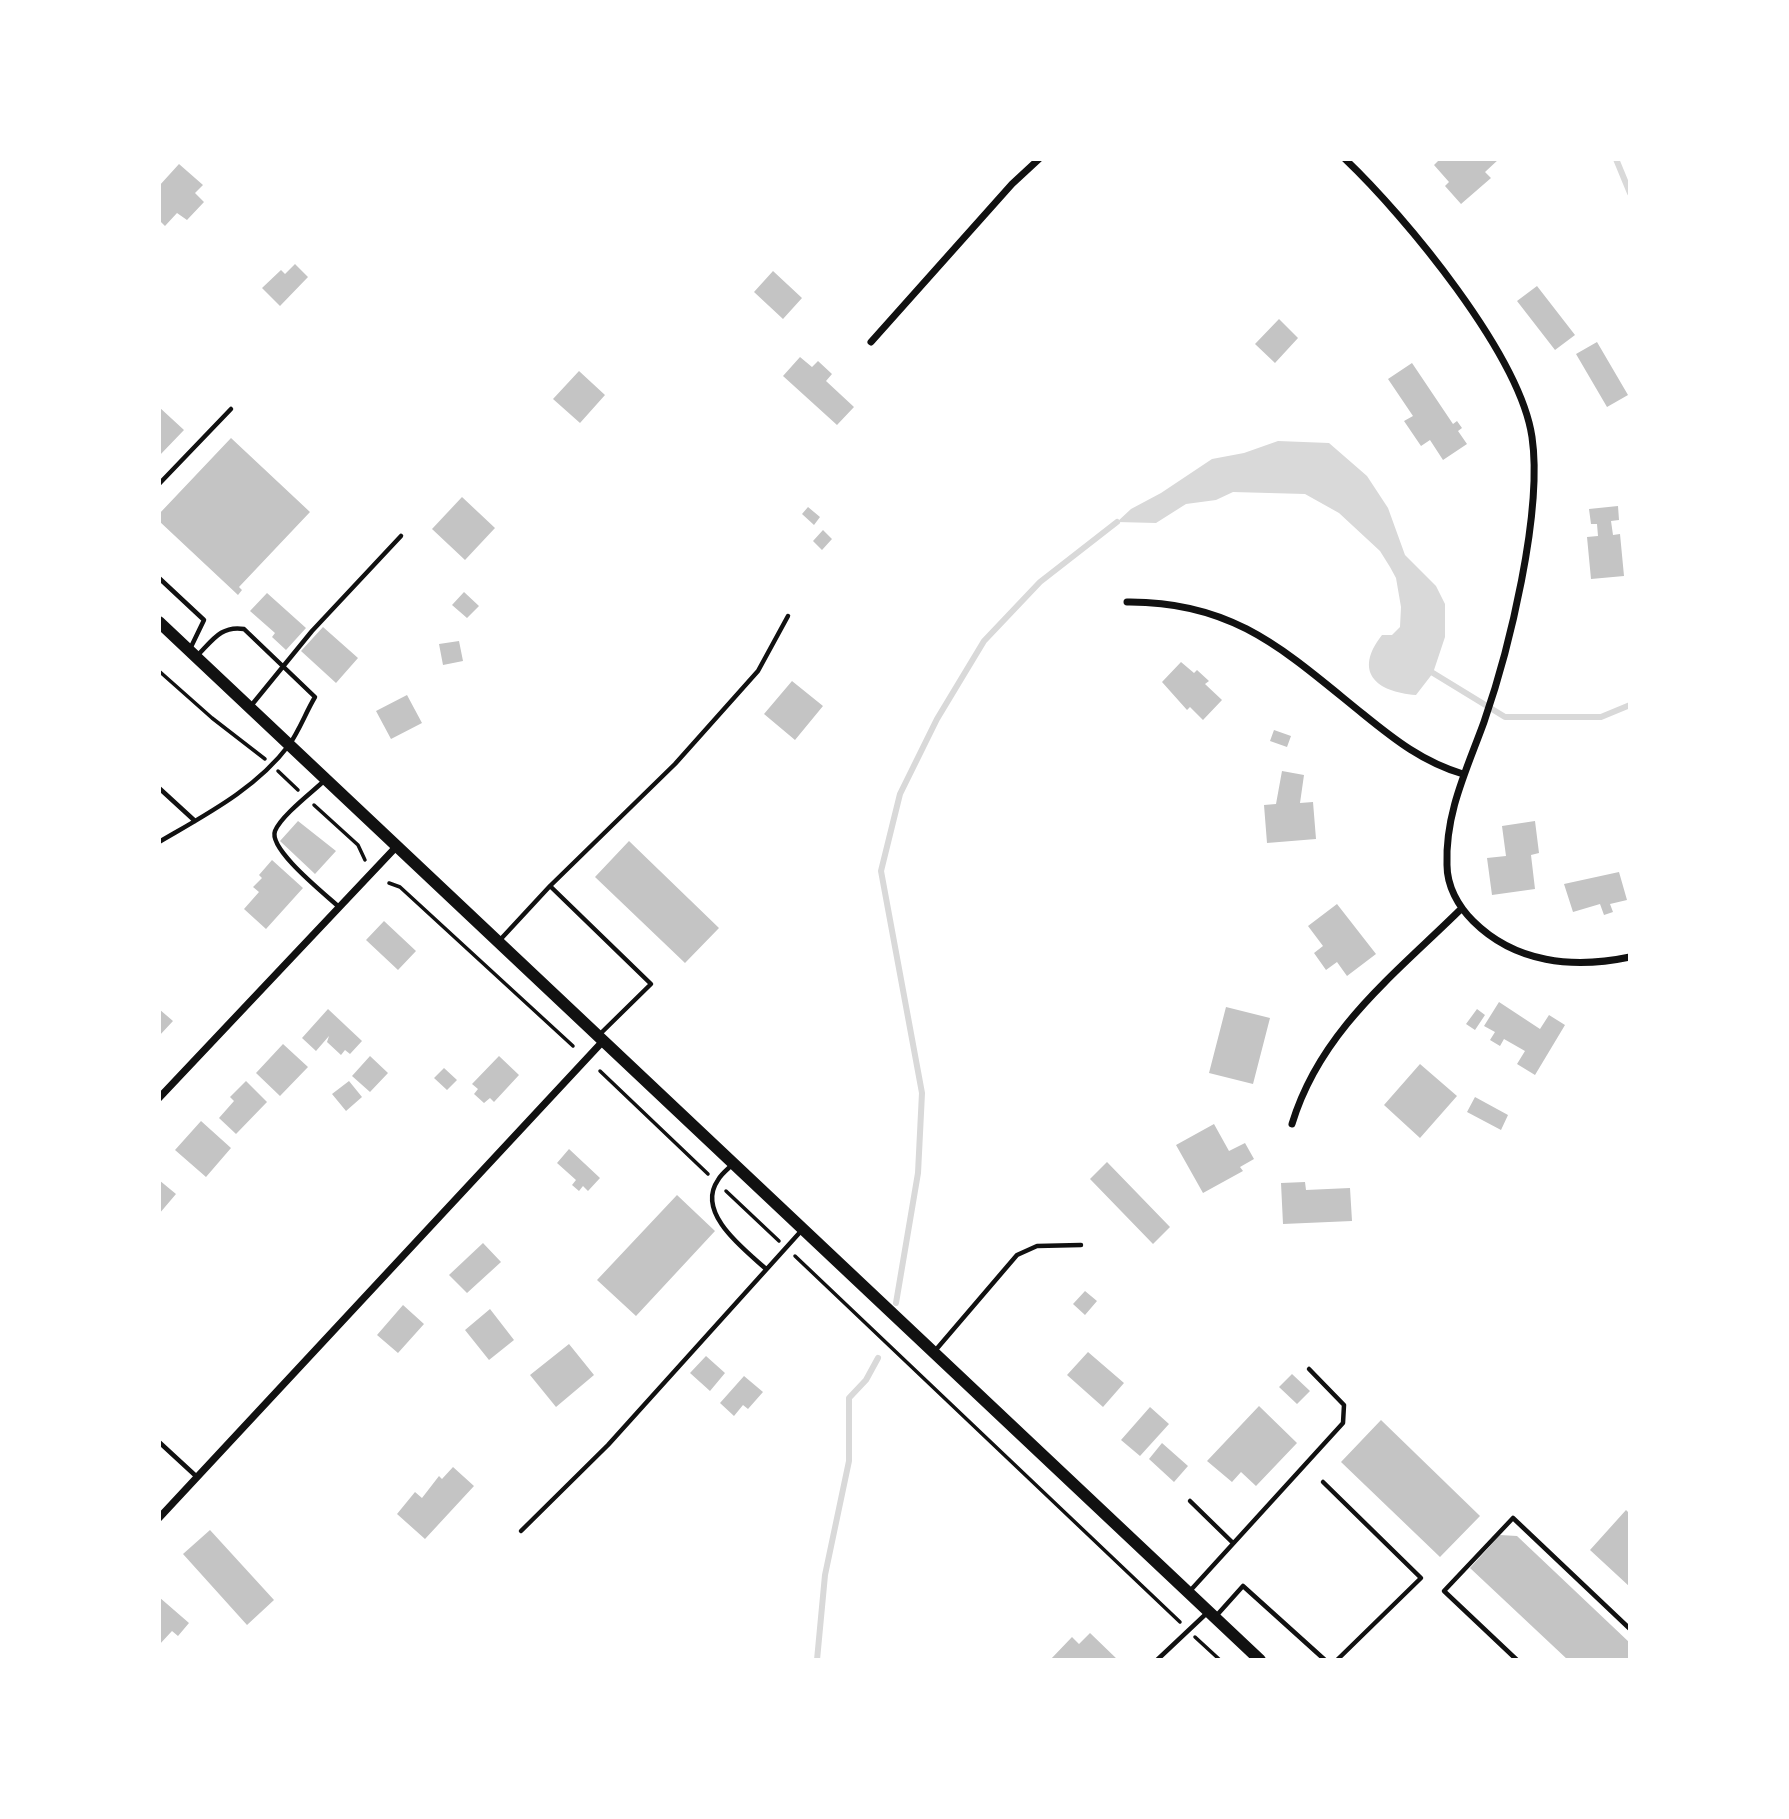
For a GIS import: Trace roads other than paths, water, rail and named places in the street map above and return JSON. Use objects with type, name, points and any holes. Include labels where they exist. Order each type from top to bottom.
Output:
[{"type":"main road","points":[[159,622],[1260,1660]]},
{"type":"street","points":[[871,342],[1012,184],[1039,159]]},
{"type":"street","points":[[1345,159],[1382,195],[1436,262],[1510,375],[1527,414],[1534,461],[1533,494],[1509,639],[1484,723],[1462,774],[1452,816],[1447,865],[1450,885],[1461,909],[1484,932],[1515,952],[1567,963],[1630,957]]},
{"type":"street","points":[[1127,602],[1176,605],[1235,620],[1287,652],[1408,750],[1440,768],[1462,774]]},
{"type":"street","points":[[159,1098],[397,846]]},
{"type":"street","points":[[1292,1124],[1310,1074],[1327,1046],[1367,1002],[1461,909]]},
{"type":"street","points":[[159,1518],[601,1038]]},
{"type":"lane","points":[[159,484],[231,408]]},
{"type":"lane","points":[[250,708],[284,666],[401,536]]},
{"type":"lane","points":[[159,579],[204,621],[193,654]]},
{"type":"lane","points":[[498,941],[550,886],[675,764],[758,671],[788,616]]},
{"type":"lane","points":[[159,842],[236,795],[289,745],[315,697],[244,629],[230,627],[218,633],[193,654]]},
{"type":"lane","points":[[326,780],[275,829],[273,838],[279,851],[339,908]]},
{"type":"lane","points":[[159,788],[195,821]]},
{"type":"lane","points":[[550,886],[651,984],[601,1038]]},
{"type":"lane","points":[[733,1163],[716,1181],[713,1208],[729,1235],[766,1269]]},
{"type":"lane","points":[[522,1531],[617,1436],[803,1229]]},
{"type":"lane","points":[[934,1353],[1017,1255],[1037,1246],[1081,1245]]},
{"type":"lane","points":[[1189,1592],[1343,1423],[1344,1405],[1309,1369]]},
{"type":"lane","points":[[159,1442],[197,1477]]},
{"type":"lane","points":[[1323,1482],[1421,1578],[1337,1660]]},
{"type":"lane","points":[[1190,1501],[1233,1543]]},
{"type":"lane","points":[[1517,1660],[1444,1591],[1513,1518],[1630,1629]]},
{"type":"lane","points":[[1157,1660],[1188,1630],[1212,1614],[1243,1586],[1325,1660]]},
{"type":"waterway","points":[[1616,159],[1630,193]]},
{"type":"waterway","points":[[896,1303],[918,1173],[922,1093],[881,871],[900,794],[937,719],[984,641],[1040,582],[1117,522]]},
{"type":"waterway","points":[[1433,673],[1505,717],[1601,717],[1630,705]]},
{"type":"waterway","points":[[817,1660],[825,1575],[849,1461],[849,1398],[866,1380],[878,1358]]}]
